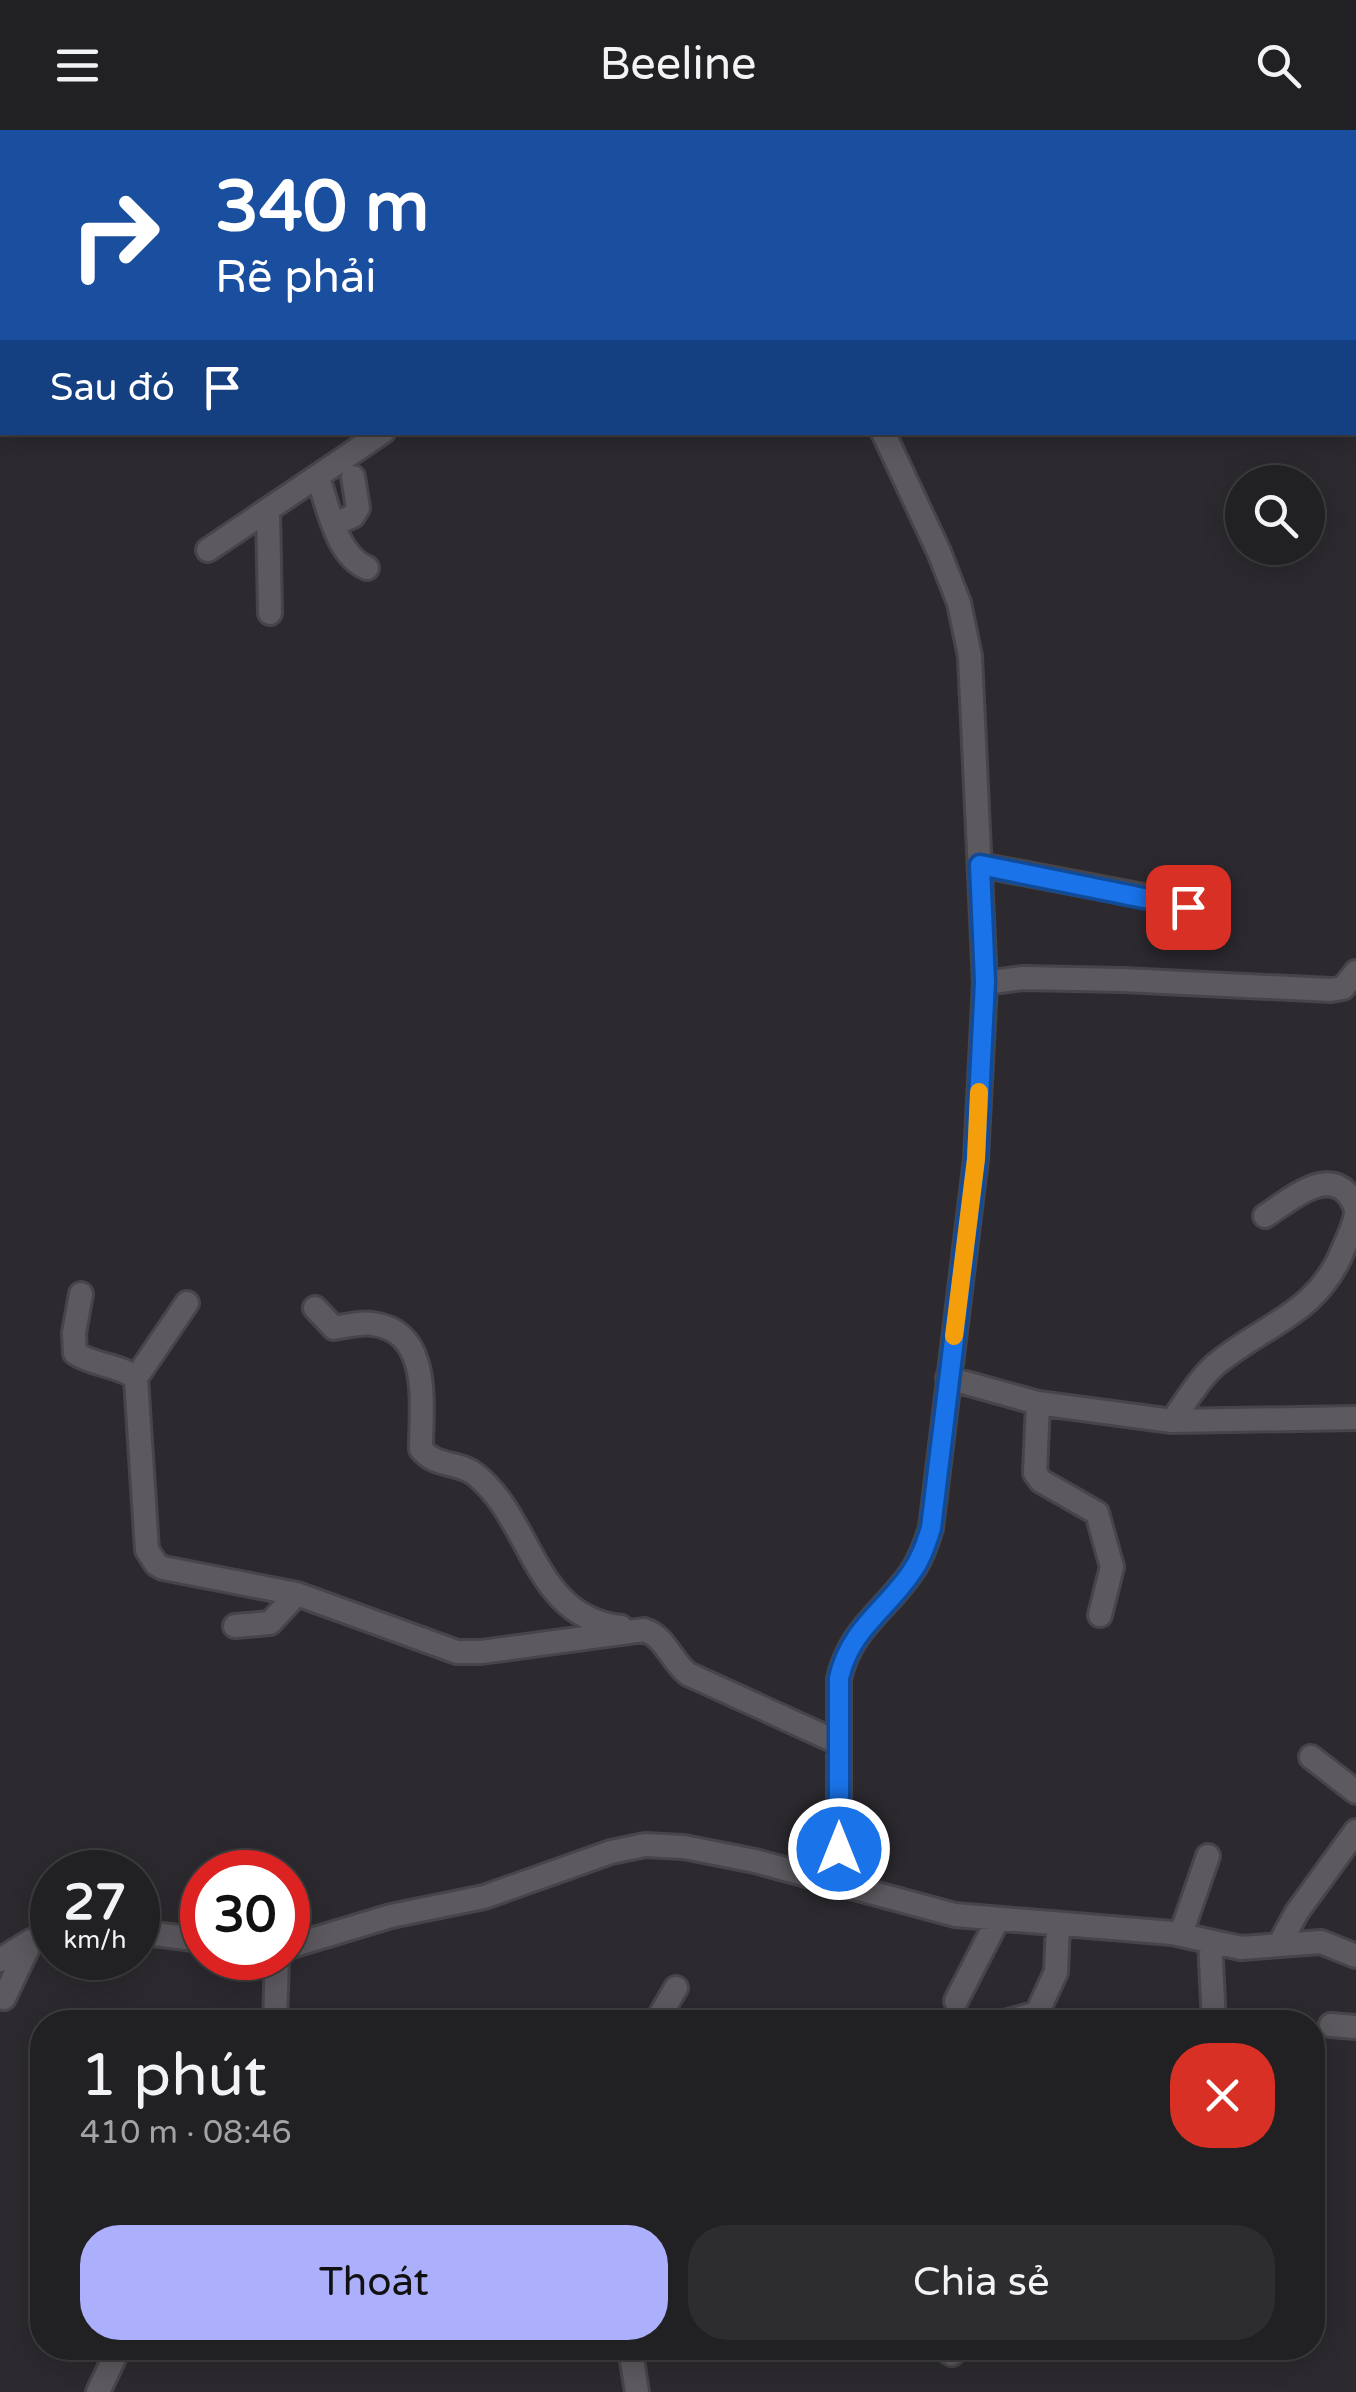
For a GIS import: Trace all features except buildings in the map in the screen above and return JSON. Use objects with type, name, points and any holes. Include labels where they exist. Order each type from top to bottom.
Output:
[{"type":"street","points":[[208,550],[379,435]]},
{"type":"street","points":[[839,1884],[839,1678],[844,1656],[854,1638],[911,1573],[931,1528],[976,1159],[985,982],[970,656],[960,603],[884,435]]},
{"type":"street","points":[[335,524],[353,516],[358,508],[353,477]]},
{"type":"street","points":[[318,478],[345,550],[355,562],[368,568]]},
{"type":"street","points":[[268,511],[270,613]]},
{"type":"street","points":[[980,865],[1164,900],[1211,914]]},
{"type":"street","points":[[985,982],[1023,978],[1106,979],[1331,990],[1342,988],[1356,972]]},
{"type":"street","points":[[1172,1422],[1216,1364],[1302,1308],[1322,1289],[1356,1216],[1355,1203],[1340,1186],[1329,1184],[1312,1186],[1266,1216]]},
{"type":"street","points":[[82,1294],[74,1332],[75,1353],[87,1361],[126,1370],[136,1378]]},
{"type":"street","points":[[187,1303],[136,1378],[147,1550],[163,1568],[297,1594],[457,1652],[644,1630]]},
{"type":"street","points":[[315,1308],[334,1328],[370,1323],[392,1328],[412,1346],[419,1366],[421,1449],[430,1459],[473,1472],[484,1483],[504,1506],[552,1588],[575,1612],[602,1625],[644,1630],[659,1638],[688,1674],[839,1743]]},
{"type":"street","points":[[948,1378],[1038,1403],[1172,1422],[1356,1418]]},
{"type":"street","points":[[1038,1403],[1035,1473],[1041,1481],[1090,1507],[1101,1522],[1112,1567],[1100,1614]]},
{"type":"street","points":[[235,1626],[270,1623],[297,1594]]},
{"type":"street","points":[[1311,1757],[1356,1792]]},
{"type":"street","points":[[1280,1945],[1297,1912],[1356,1831]]},
{"type":"street","points":[[310,1940],[391,1916],[484,1897],[611,1852],[646,1845],[684,1846],[737,1857],[925,1908],[997,1921],[1181,1934],[1242,1948],[1320,1942],[1356,1956]]},
{"type":"street","points":[[1181,1934],[1208,1856]]},
{"type":"street","points":[[956,2001],[997,1921]]},
{"type":"street","points":[[1042,2010],[1056,1972],[1058,1926]]},
{"type":"street","points":[[1210,1940],[1213,2010]]},
{"type":"street","points":[[0,1960],[30,1945]]},
{"type":"street","points":[[4,1998],[30,1958]]},
{"type":"street","points":[[275,2010],[276,1980]]},
{"type":"street","points":[[663,2010],[676,1988]]},
{"type":"street","points":[[1331,2025],[1356,2028]]},
{"type":"street","points":[[98,2392],[113,2360]]},
{"type":"street","points":[[632,2360],[638,2392]]},
{"type":"slow traffic","points":[[954,1336],[976,1159],[979,1092]]},
{"type":"route","points":[[839,1849],[839,1678],[844,1656],[854,1638],[911,1573],[931,1528],[976,1159],[985,982],[980,865],[1188,907]]}]
